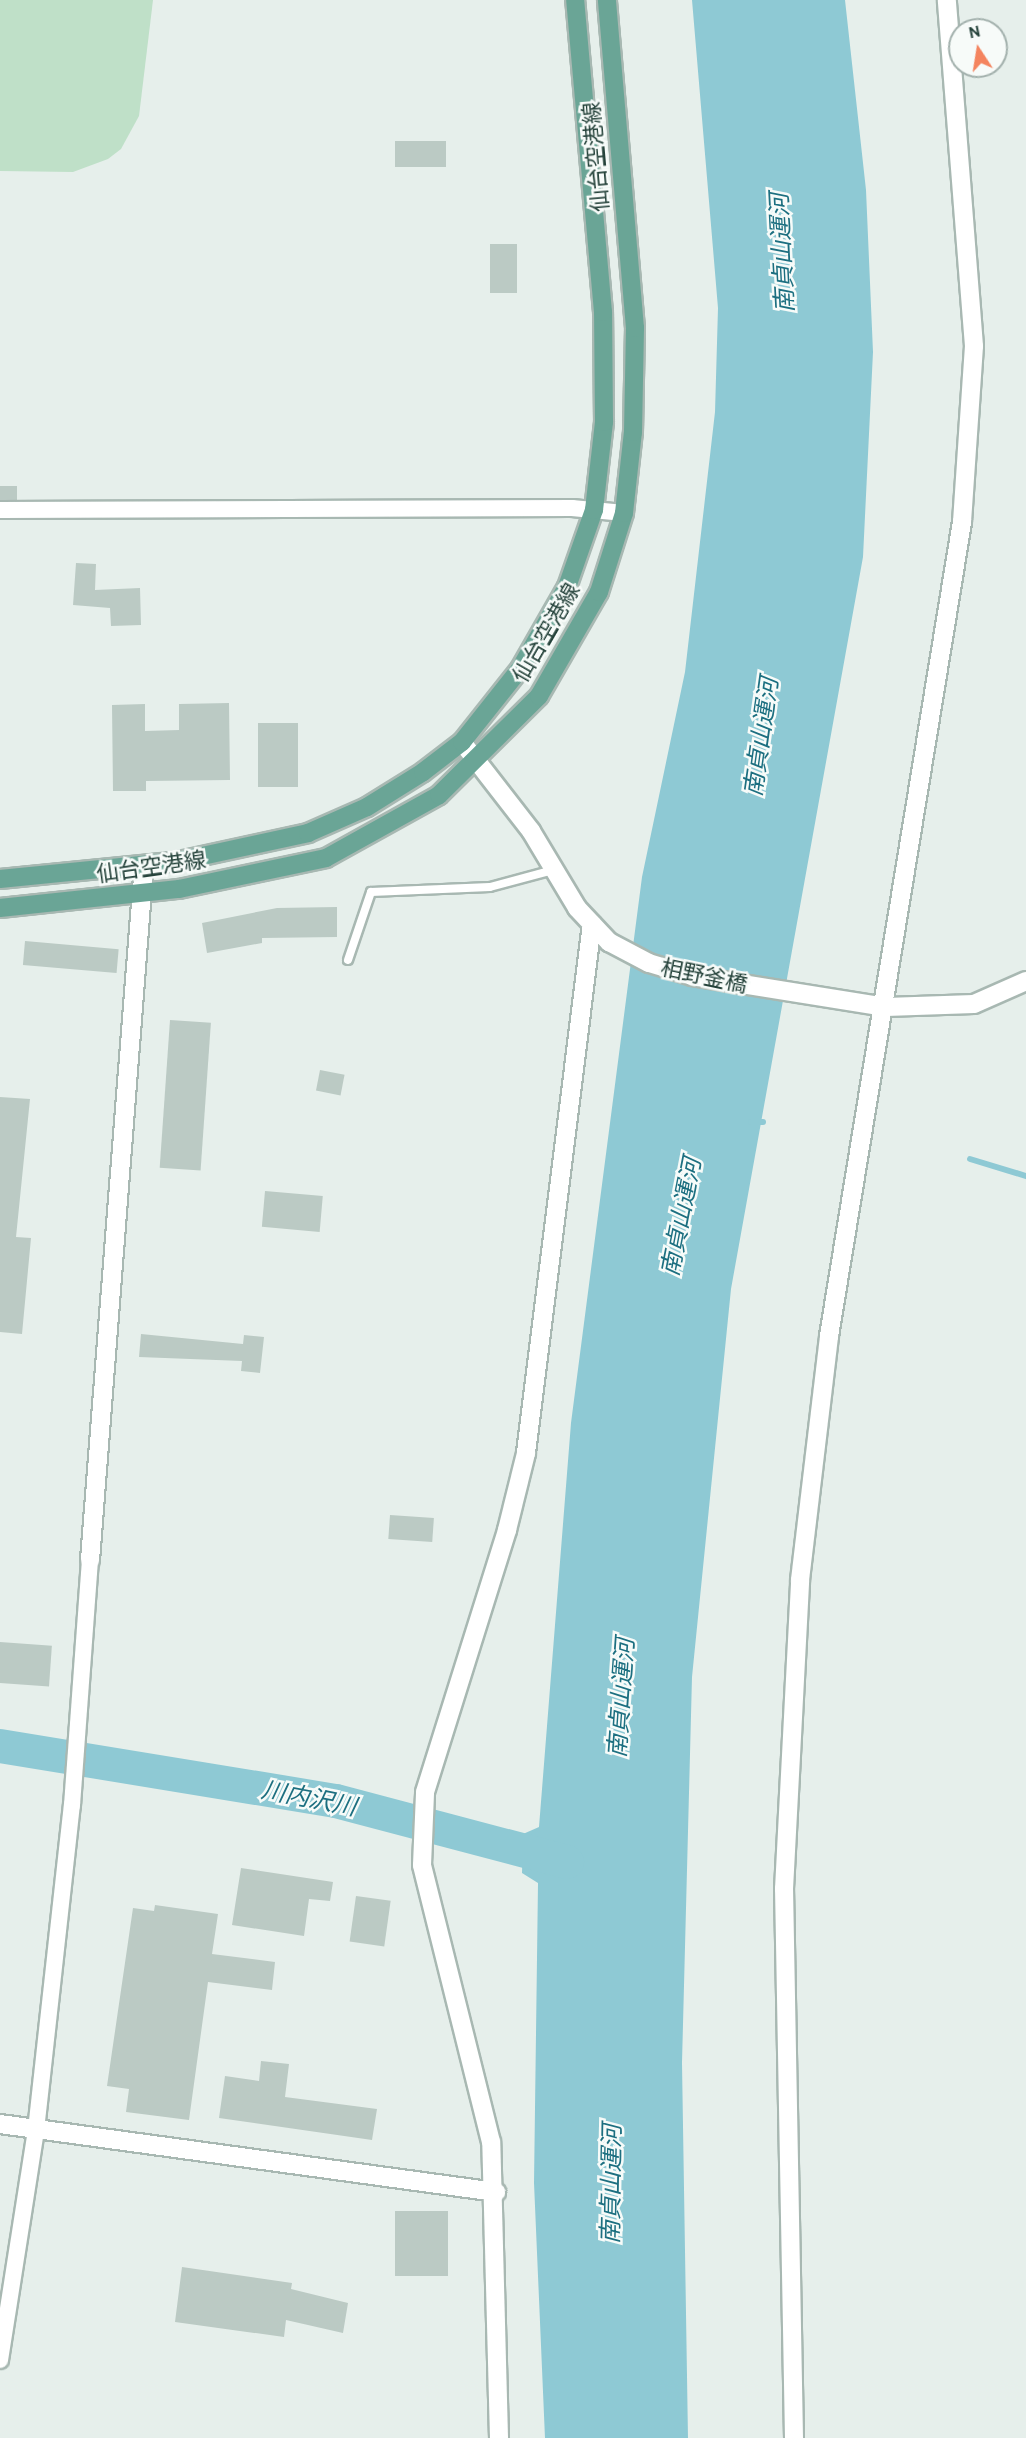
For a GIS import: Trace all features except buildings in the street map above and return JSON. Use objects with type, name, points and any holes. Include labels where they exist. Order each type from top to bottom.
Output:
[{"type":"main road","name":"仙台空港線","points":[[0,879],[144,866],[308,833],[367,807],[462,742],[492,709],[544,633],[567,587],[594,510],[604,422],[603,312],[575,0]]},
{"type":"main road","name":"仙台空港線","points":[[0,908],[143,894],[326,858],[401,819],[477,762],[539,696],[575,640],[599,592],[624,513],[635,328],[607,0]]},
{"type":"street","points":[[794,2438],[784,1890],[800,1580],[829,1336],[886,1007],[962,522],[974,346],[947,0]]},
{"type":"street","points":[[0,510],[594,510],[624,513]]},
{"type":"street","name":"相野釜橋","points":[[462,742],[592,924],[609,942],[649,963],[692,976],[886,1007],[974,1004],[1026,981]]},
{"type":"street","points":[[0,2360],[36,2130],[74,1772],[144,866]]},
{"type":"street","points":[[499,2438],[496,2192],[480,2082],[422,1865],[425,1792],[501,1550],[526,1453],[592,924]]},
{"type":"street","points":[[0,2124],[496,2192]]},
{"type":"lane","points":[[348,960],[371,892],[490,887],[554,870]]},
{"type":"green space","points":[[0,0],[153,0],[139,116],[121,149],[108,159],[73,172],[0,171]]},
{"type":"water","name":"南貞山運河","points":[[692,0],[845,0],[866,190],[873,352],[863,557],[731,1289],[692,1677],[682,2063],[688,2438],[545,2438],[534,2183],[538,1883],[522,1873],[523,1834],[539,1827],[571,1423],[642,877],[685,672],[715,412],[718,308]]},
{"type":"waterway","points":[[751,1122],[763,1122]]},
{"type":"waterway","points":[[970,1159],[1026,1176]]},
{"type":"waterway","name":"川内沢川","points":[[0,1746],[336,1801],[567,1862]]}]
